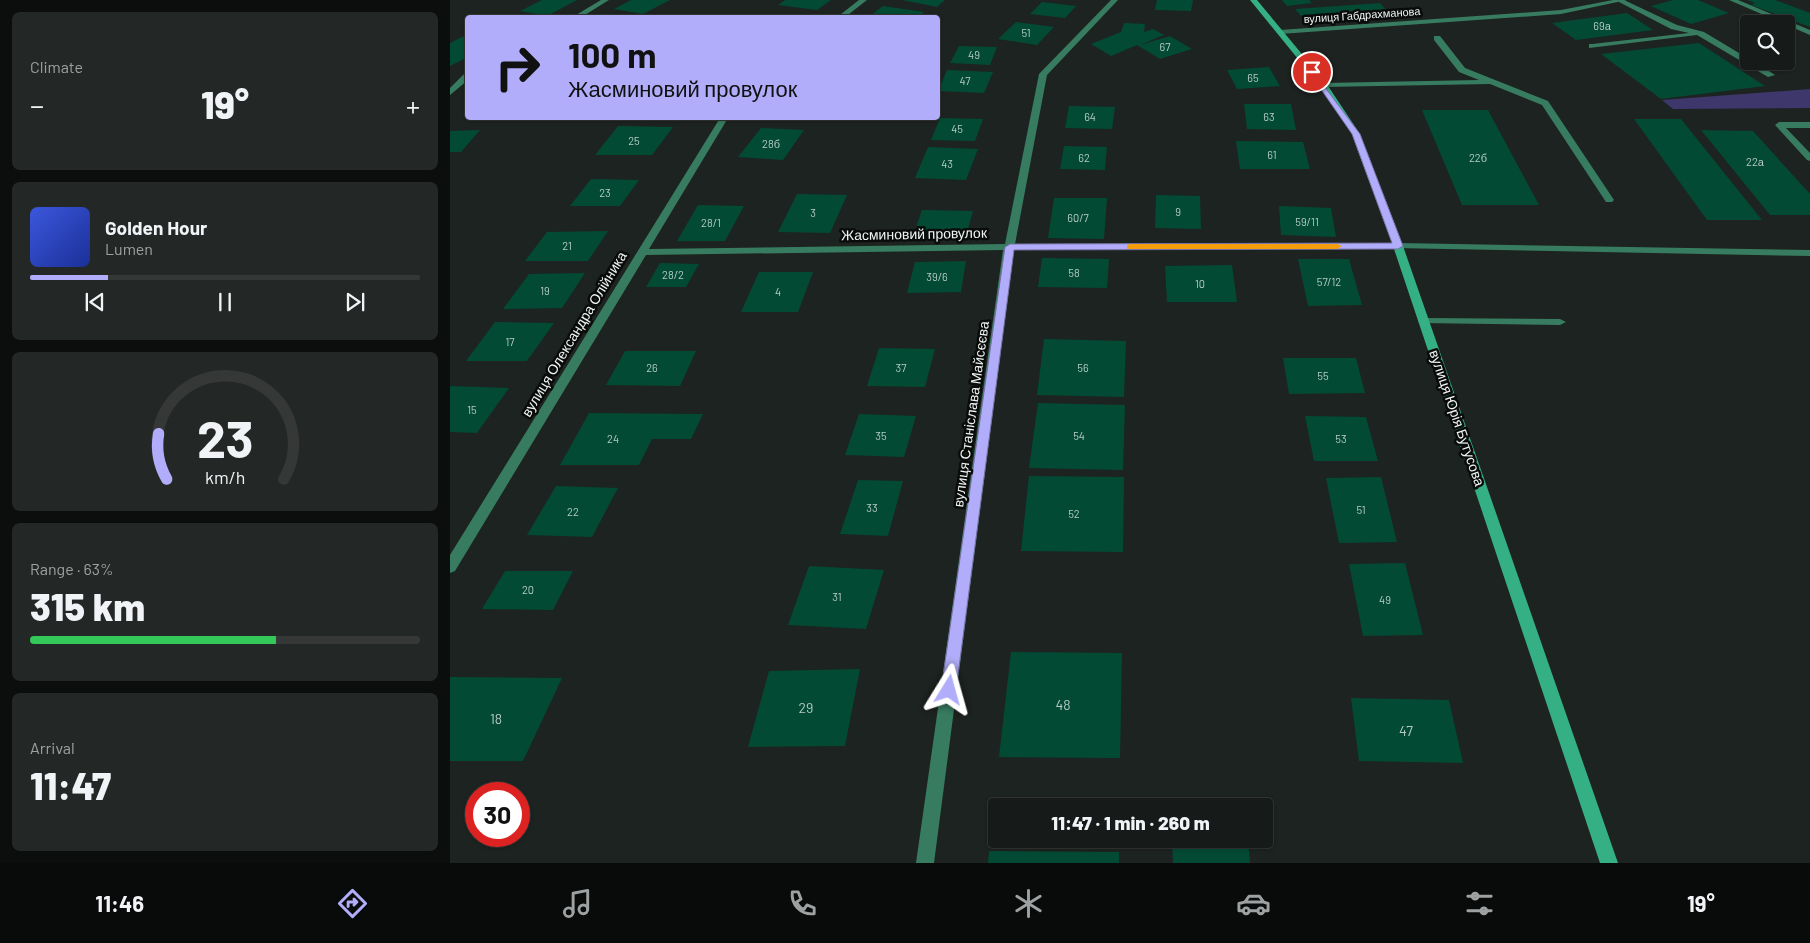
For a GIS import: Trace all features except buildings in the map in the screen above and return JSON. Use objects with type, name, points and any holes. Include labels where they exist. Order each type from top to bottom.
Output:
[{"type":"street","points":[[579,15],[606,0]]},
{"type":"street","points":[[843,15],[864,0]]},
{"type":"street","name":"вулиця Станіслава Майсєєва","points":[[925,863],[1010,247],[1043,74],[1115,0]]},
{"type":"street","name":"вулиця Юрія Бутусова","points":[[1253,0],[1323,85],[1356,134],[1398,246],[1609,863]]},
{"type":"street","points":[[1623,0],[1674,27],[1701,34],[1771,75]]},
{"type":"street","name":"вулиця Габдрахманова","points":[[1280,32],[1561,12],[1623,0]]},
{"type":"street","points":[[1732,0],[1810,33]]},
{"type":"street","points":[[1592,46],[1701,34]]},
{"type":"street","points":[[1437,38],[1462,70],[1545,103],[1609,200]]},
{"type":"street","points":[[450,93],[465,78]]},
{"type":"street","points":[[1323,85],[1494,82]]},
{"type":"street","name":"вулиця Олександра Олійника","points":[[450,567],[723,120]]},
{"type":"street","points":[[1810,125],[1779,125],[1810,158]]},
{"type":"street","name":"Жасминовий провулок","points":[[641,252],[1010,247],[1398,246],[1810,253]]},
{"type":"street","points":[[1424,321],[1560,322]]},
{"type":"shaded area","points":[[1810,89],[1810,108],[1673,109],[1662,100]]},
{"type":"slow traffic","points":[[1131,247],[1337,246]]},
{"type":"route","points":[[949,690],[1010,247],[1398,246],[1356,134],[1312,72]]}]
